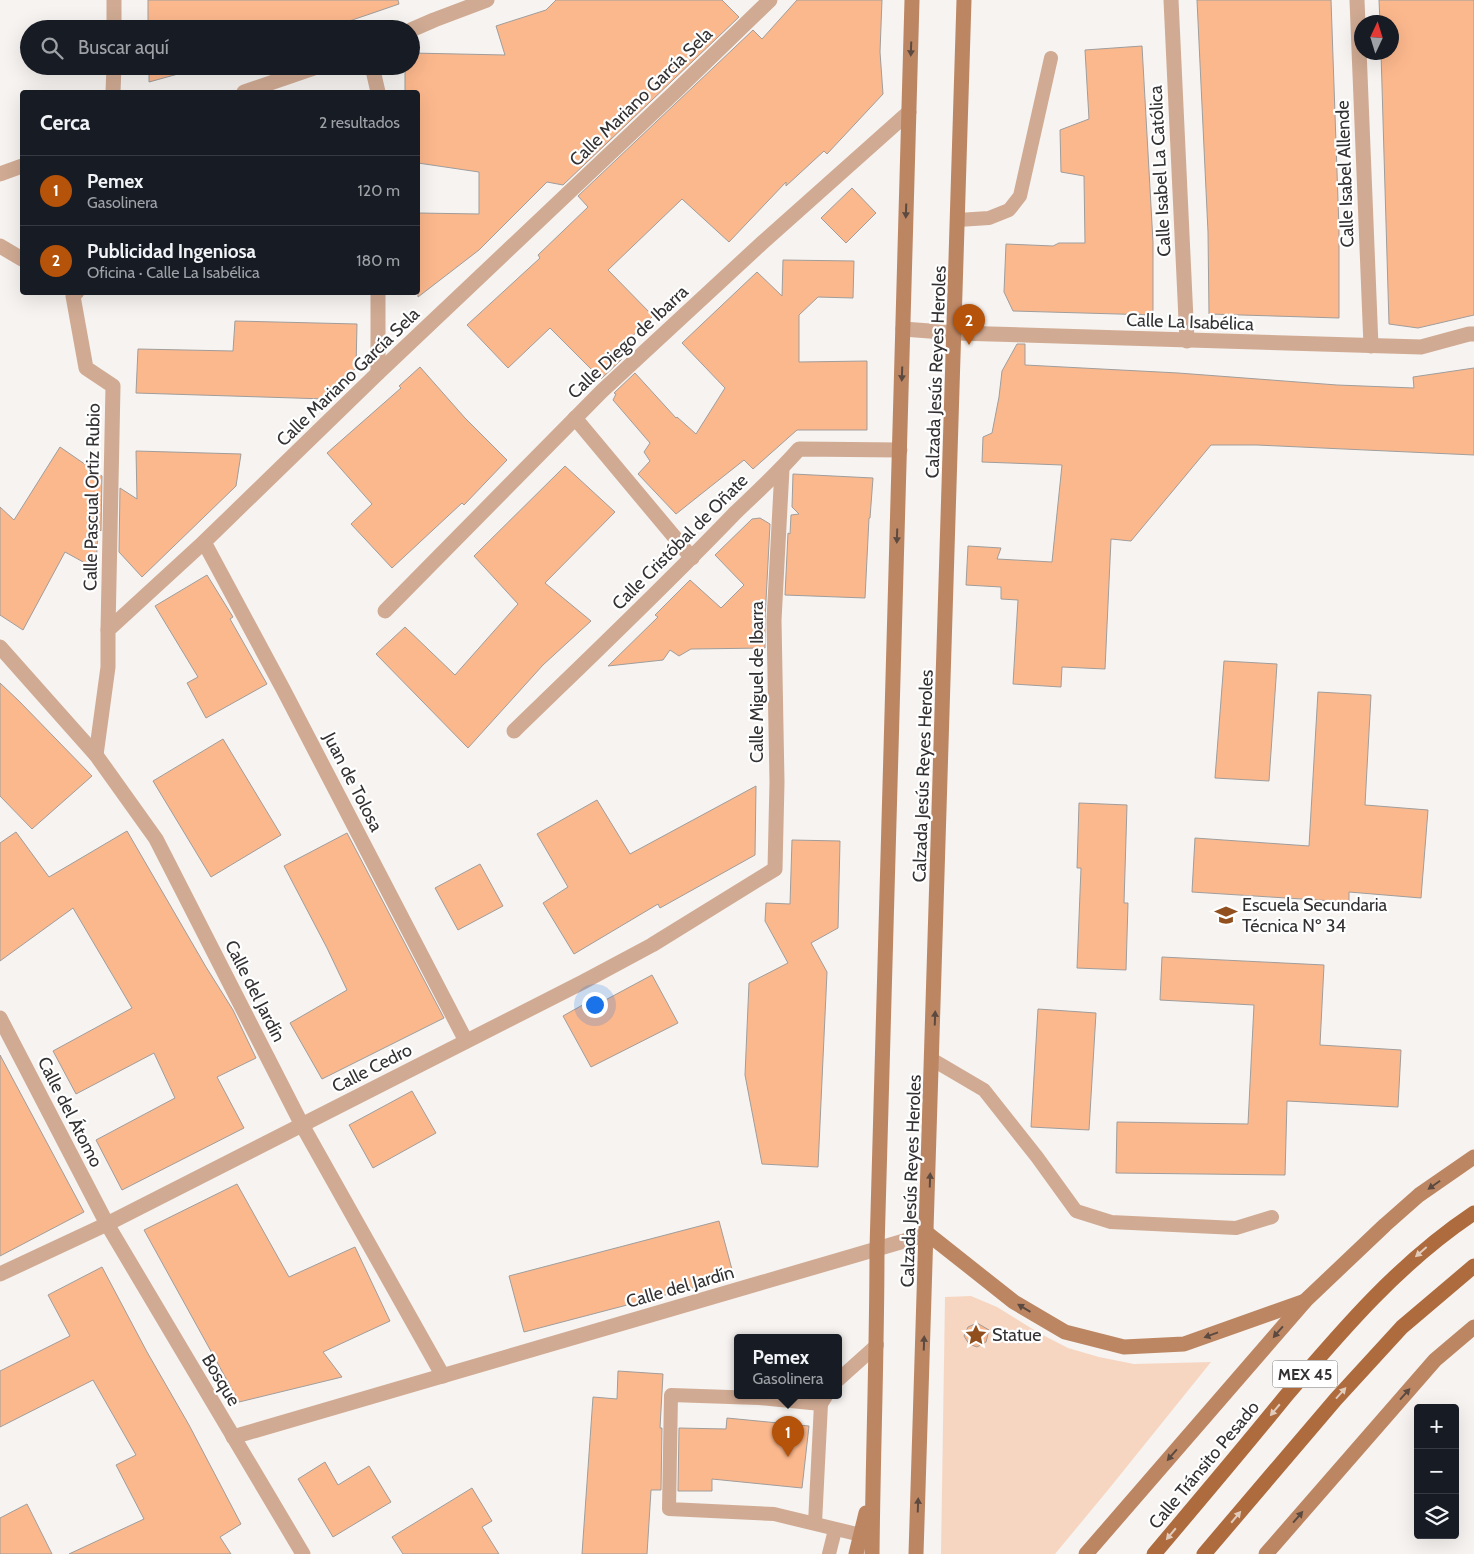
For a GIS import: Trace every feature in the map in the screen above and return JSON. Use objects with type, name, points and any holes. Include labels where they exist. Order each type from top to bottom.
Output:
[{"type":"main road","name":"Calle Tránsito Pesado","points":[[1154,1554],[1343,1329],[1398,1272],[1430,1244],[1474,1212]]},
{"type":"main road","name":"MEX 45","points":[[1204,1554],[1336,1399],[1402,1327],[1474,1266]]},
{"type":"street","points":[[114,0],[114,20]]},
{"type":"street","points":[[420,26],[487,0]]},
{"type":"street","name":"Calle Mariano García Sela","points":[[108,630],[204,542],[378,373],[770,0]]},
{"type":"street","name":"Calzada Jesús Reyes Heroles","points":[[872,1554],[872,1487],[877,1345],[877,1249],[912,0]]},
{"type":"street","name":"Calzada Jesús Reyes Heroles","points":[[916,1554],[928,1234],[956,333],[964,0]]},
{"type":"street","name":"Calle Isabel La Católica","points":[[1171,0],[1187,341]]},
{"type":"street","name":"Calle Isabel Allende","points":[[1357,0],[1371,346]]},
{"type":"street","points":[[113,90],[114,75]]},
{"type":"street","points":[[250,90],[294,75]]},
{"type":"street","points":[[374,75],[378,90]]},
{"type":"street","name":"Calle Diego de Ibarra","points":[[385,611],[602,391],[762,243],[909,112]]},
{"type":"street","points":[[0,174],[20,167]]},
{"type":"street","points":[[0,246],[20,258]]},
{"type":"street","name":"Calle Pascual Ortiz Rubio","points":[[73,295],[86,368],[113,386],[108,630]]},
{"type":"street","points":[[378,295],[378,373]]},
{"type":"street","name":"Calle La Isabélica","points":[[903,329],[956,333],[1421,347],[1474,334]]},
{"type":"street","points":[[575,418],[692,558]]},
{"type":"street","name":"Calle Cristóbal de Oñate","points":[[514,731],[692,558],[756,492],[782,469],[799,449],[900,450]]},
{"type":"street","name":"Calle Miguel de Ibarra","points":[[754,884],[775,870],[777,782],[774,620],[782,469]]},
{"type":"street","name":"Juan de Tolosa","points":[[204,542],[283,689],[466,1041]]},
{"type":"street","points":[[96,756],[108,666],[108,630]]},
{"type":"street","name":"Calle del Jardín","points":[[0,647],[96,756],[156,840],[302,1125],[442,1376]]},
{"type":"street","name":"Calle Cedro","points":[[0,1274],[107,1224],[652,945],[754,884]]},
{"type":"street","name":"Calle del Átomo","points":[[0,1018],[107,1224]]},
{"type":"street","points":[[1086,1554],[1306,1300],[1412,1201],[1474,1157]]},
{"type":"street","name":"Bosque","points":[[107,1224],[303,1554]]},
{"type":"street","points":[[928,1234],[1014,1302],[1065,1332],[1124,1347],[1184,1344],[1306,1300]]},
{"type":"street","name":"Calle del Jardín","points":[[233,1436],[928,1234]]},
{"type":"street","points":[[1266,1554],[1435,1360],[1474,1327]]},
{"type":"street","points":[[856,1554],[872,1487]]},
{"type":"lane","points":[[958,220],[990,218],[1008,210],[1020,196],[1051,58]]},
{"type":"lane","points":[[933,1060],[984,1090],[1076,1210],[1111,1222],[1236,1228],[1272,1217]]},
{"type":"lane","points":[[842,1376],[877,1345]]},
{"type":"lane","points":[[734,1397],[671,1396],[669,1509],[766,1513],[861,1535]]},
{"type":"lane","points":[[791,1399],[823,1400],[814,1523]]},
{"type":"lane","points":[[829,1554],[835,1530]]},
{"type":"shaded area","points":[[971,1296],[997,1307],[1039,1333],[1068,1348],[1099,1357],[1134,1364],[1211,1362],[1055,1554],[941,1554],[945,1297]]},
{"type":"building","points":[[148,0],[398,0],[399,4],[352,20],[148,20]]},
{"type":"building","points":[[556,0],[722,0],[739,17],[563,185],[547,182],[479,250],[418,297],[420,295],[420,213],[479,214],[479,172],[420,163],[420,90],[405,90],[405,75],[420,75],[420,53],[505,55],[496,26],[546,10]]},
{"type":"building","points":[[797,0],[882,0],[880,52],[883,94],[827,154],[824,151],[786,186],[786,182],[729,242],[682,199],[608,270],[653,316],[616,352],[622,359],[601,379],[550,328],[508,368],[467,325],[540,258],[538,255],[588,207],[578,196],[753,30],[762,39]]},
{"type":"building","points":[[1197,0],[1331,0],[1339,229],[1339,318],[1209,314],[1208,232]]},
{"type":"building","points":[[1379,0],[1474,0],[1474,315],[1418,328],[1389,324],[1381,60],[1399,60],[1399,15],[1380,15]]},
{"type":"building","points":[[1142,46],[1153,242],[1153,315],[1013,311],[1004,292],[1006,244],[1053,246],[1059,243],[1085,243],[1084,176],[1061,172],[1060,130],[1089,119],[1085,50]]},
{"type":"building","points":[[149,75],[174,75],[149,82]]},
{"type":"building","points":[[852,188],[876,213],[846,243],[821,218]]},
{"type":"building","points":[[783,260],[854,261],[853,298],[818,297],[799,315],[799,362],[867,361],[867,430],[797,430],[753,469],[744,460],[676,514],[638,474],[650,461],[644,452],[650,443],[613,400],[616,394],[614,393],[635,373],[676,418],[696,434],[725,388],[682,343],[757,272],[782,296]]},
{"type":"building","points":[[235,321],[357,324],[356,368],[326,399],[136,393],[138,349],[233,351]]},
{"type":"building","points":[[1017,344],[1025,344],[1025,365],[1178,373],[1337,385],[1414,388],[1413,377],[1474,368],[1474,455],[1257,445],[1211,445],[1131,541],[1111,539],[1105,669],[1062,667],[1061,687],[1013,684],[1018,600],[1001,599],[1001,587],[966,585],[968,546],[1001,548],[997,559],[1052,562],[1062,465],[982,462],[983,437],[992,433],[1002,371]]},
{"type":"building","points":[[420,367],[465,418],[507,460],[464,505],[462,503],[392,568],[351,524],[372,504],[327,453],[401,388],[399,386]]},
{"type":"building","points":[[60,447],[102,476],[101,531],[98,528],[96,569],[65,552],[23,630],[0,615],[0,507],[14,520]]},
{"type":"building","points":[[136,451],[241,454],[236,486],[142,577],[119,552],[120,488],[137,499]]},
{"type":"building","points":[[565,466],[615,512],[545,583],[591,621],[543,665],[468,748],[376,654],[405,627],[455,675],[518,604],[474,556]]},
{"type":"building","points":[[793,474],[873,478],[865,598],[785,595],[788,533],[790,534],[791,515],[799,514],[792,507]]},
{"type":"building","points":[[760,518],[770,524],[765,648],[691,649],[679,656],[670,650],[663,660],[608,666],[658,617],[655,615],[690,580],[721,608],[744,585],[715,555],[752,519]]},
{"type":"building","points":[[207,575],[233,617],[230,619],[267,684],[206,718],[187,683],[198,677],[155,606]]},
{"type":"building","points":[[1224,661],[1277,664],[1269,781],[1215,778]]},
{"type":"building","points":[[0,683],[92,776],[32,829],[0,796]]},
{"type":"building","points":[[1318,692],[1371,695],[1365,805],[1428,810],[1421,898],[1349,892],[1349,902],[1192,892],[1195,838],[1309,846]]},
{"type":"building","points":[[223,739],[281,835],[211,877],[153,781]]},
{"type":"building","points":[[756,786],[755,855],[660,908],[658,904],[574,954],[543,903],[568,887],[537,834],[597,800],[630,854]]},
{"type":"building","points":[[1079,803],[1127,805],[1124,903],[1128,903],[1126,970],[1077,968],[1081,868],[1077,868]]},
{"type":"building","points":[[127,831],[233,1010],[256,1058],[217,1077],[244,1128],[122,1190],[96,1140],[175,1098],[154,1053],[76,1094],[53,1051],[132,1008],[73,908],[0,961],[0,843],[16,832],[49,877]]},
{"type":"building","points":[[347,833],[444,1018],[322,1079],[290,1023],[347,990],[284,866]]},
{"type":"building","points":[[792,840],[840,841],[838,928],[811,943],[827,972],[818,1167],[762,1164],[745,1075],[749,983],[788,963],[765,921],[766,903],[790,904]]},
{"type":"building","points":[[480,864],[503,906],[458,930],[435,888]]},
{"type":"building","points":[[1162,957],[1324,965],[1320,1045],[1401,1050],[1398,1107],[1287,1101],[1285,1175],[1116,1173],[1117,1122],[1248,1124],[1254,1005],[1160,1000]]},
{"type":"building","points":[[652,975],[678,1023],[591,1067],[563,1016],[595,998],[598,1004]]},
{"type":"building","points":[[1038,1009],[1096,1013],[1089,1130],[1031,1127]]},
{"type":"building","points":[[0,1055],[84,1212],[0,1256]]},
{"type":"building","points":[[412,1091],[436,1133],[373,1168],[349,1125]]},
{"type":"building","points":[[237,1184],[289,1277],[355,1247],[390,1321],[323,1352],[342,1377],[239,1402],[144,1230]]},
{"type":"building","points":[[719,1221],[734,1277],[524,1332],[509,1276]]},
{"type":"building","points":[[102,1267],[241,1524],[220,1537],[231,1554],[69,1554],[144,1519],[116,1465],[136,1455],[93,1380],[0,1427],[0,1371],[70,1336],[48,1295]]},
{"type":"building","points":[[977,1323],[989,1330],[986,1342],[977,1347],[969,1344],[964,1336],[968,1327]]},
{"type":"building","points":[[618,1371],[663,1374],[660,1428],[662,1428],[661,1490],[651,1490],[647,1554],[582,1554],[593,1397],[617,1399]]},
{"type":"building","points":[[727,1418],[809,1426],[802,1488],[712,1479],[712,1491],[678,1491],[679,1428],[726,1429]]},
{"type":"building","points":[[325,1462],[338,1485],[369,1466],[391,1502],[333,1537],[298,1479]]},
{"type":"building","points":[[472,1488],[492,1521],[482,1527],[499,1554],[403,1554],[392,1537]]},
{"type":"building","points":[[27,1504],[52,1554],[0,1554],[0,1518]]},
{"type":"place","name":"Publicidad Ingeniosa","points":[[969,345]]},
{"type":"place","name":"Escuela Secundaria Técnica Nº 34","points":[[1226,915]]},
{"type":"place","name":"Statue","points":[[976,1335]]},
{"type":"place","name":"Pemex","points":[[788,1457]]}]
